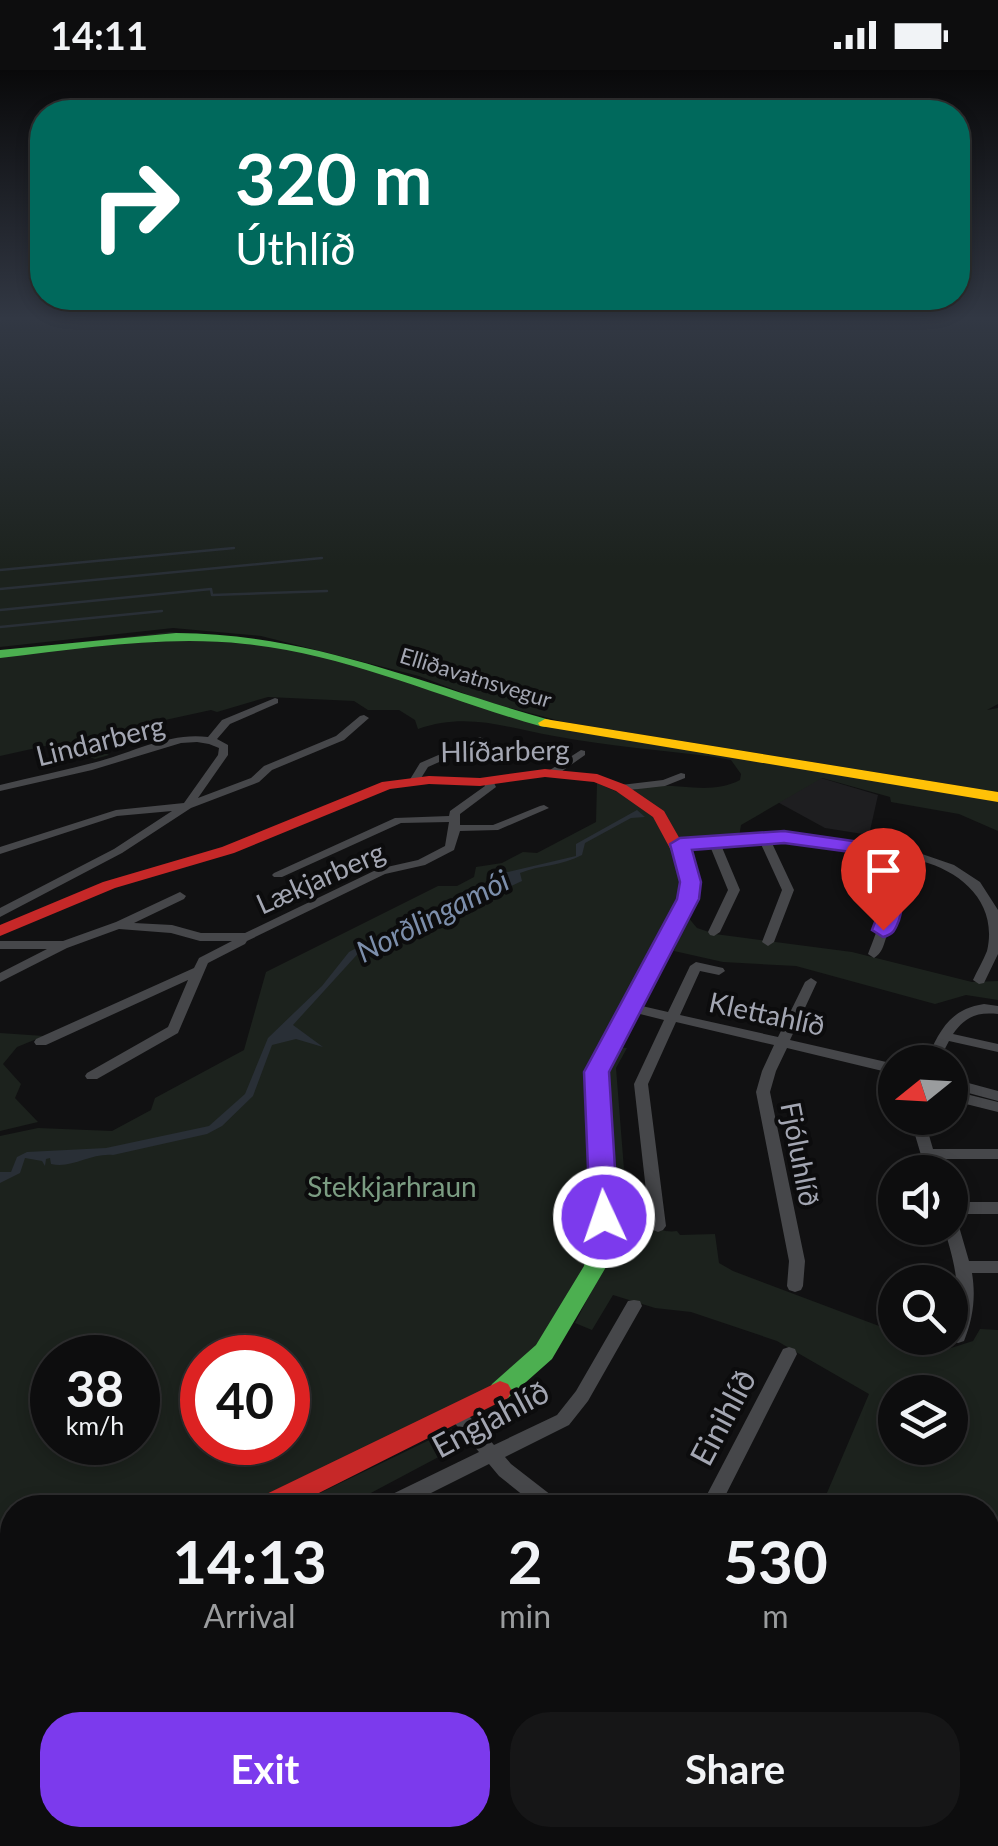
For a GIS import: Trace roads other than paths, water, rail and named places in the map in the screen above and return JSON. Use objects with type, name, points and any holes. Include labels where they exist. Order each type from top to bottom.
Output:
[{"type":"street","name":"Elliðavatnsvegur","points":[[0,654],[173,635],[282,645],[409,678],[490,709],[548,724],[998,797]]},
{"type":"street","points":[[188,806],[224,751],[219,742],[211,740],[226,722],[275,701]]},
{"type":"street","points":[[0,913],[118,851],[188,806],[255,780],[268,768],[340,738],[364,718]]},
{"type":"street","name":"Lindarberg","points":[[0,788],[101,764],[149,746],[211,740]]},
{"type":"street","points":[[414,781],[415,772],[424,765],[480,740]]},
{"type":"street","points":[[554,772],[582,753]]},
{"type":"street","name":"Hlíðarberg","points":[[0,931],[109,885],[255,840],[359,794],[414,781],[488,781],[554,772],[596,778],[621,788],[659,814],[680,844]]},
{"type":"street","points":[[621,788],[665,783],[681,776]]},
{"type":"street","name":"Lækjarberg","points":[[41,1042],[198,970],[212,954],[382,872],[450,848],[457,808],[488,793],[488,781]]},
{"type":"street","points":[[0,851],[116,813],[188,806]]},
{"type":"street","name":"Lækjarberg","points":[[278,874],[399,820],[494,828],[544,808]]},
{"type":"street","points":[[289,1495],[458,1415],[526,1374],[565,1324],[596,1267],[604,1217],[596,1072],[688,899],[690,882],[680,844],[784,837],[933,859],[976,884],[991,907],[997,926],[993,951],[979,980]]},
{"type":"street","points":[[764,839],[788,890],[768,942]]},
{"type":"street","points":[[714,842],[734,890],[714,932]]},
{"type":"street","points":[[865,848],[892,896],[893,907],[874,954]]},
{"type":"street","name":"Lækjarberg","points":[[0,978],[64,944],[118,925],[180,896]]},
{"type":"street","name":"Lækjarberg","points":[[118,925],[172,929],[200,937],[247,937]]},
{"type":"street","name":"Lækjarberg","points":[[0,945],[64,944]]},
{"type":"street","points":[[658,1226],[641,1084],[696,966],[719,971]]},
{"type":"street","points":[[92,1076],[173,1030],[198,970]]},
{"type":"street","name":"Fjóluhlíð","points":[[795,1286],[796,1261],[763,1092],[811,982]]},
{"type":"street","name":"Klettahlíð","points":[[629,1006],[878,1065]]},
{"type":"street","points":[[940,1045],[956,1016],[965,1010],[998,1010]]},
{"type":"street","points":[[945,1036],[998,1048]]},
{"type":"street","points":[[968,1088],[998,1096]]},
{"type":"street","points":[[968,1100],[998,1107]]},
{"type":"street","points":[[922,1135],[927,1154],[998,1154]]},
{"type":"street","points":[[968,1208],[998,1208]]},
{"type":"street","points":[[968,1268],[998,1267]]},
{"type":"street","name":"Engjahlíð","points":[[407,1495],[563,1420],[582,1396],[634,1306]]},
{"type":"street","name":"Einihlíð","points":[[716,1495],[789,1354]]},
{"type":"street","points":[[458,1415],[489,1453],[539,1495]]},
{"type":"water","name":"Norðlingamói","points":[[637,810],[645,817],[631,818],[585,843],[582,855],[520,873],[522,881],[507,888],[459,896],[422,923],[364,947],[293,1025],[323,1047],[296,1039],[272,1045],[253,1096],[222,1126],[207,1134],[66,1164],[51,1164],[50,1158],[45,1166],[42,1161],[25,1158],[20,1173],[0,1183],[0,1172],[11,1172],[17,1157],[27,1152],[106,1148],[209,1126],[245,1094],[268,1038],[322,986],[349,952],[382,934],[418,923],[452,898],[483,883],[496,883],[499,874],[576,856],[576,844]]},
{"type":"waterway","points":[[0,570],[234,548]]},
{"type":"waterway","points":[[0,589],[322,558]]},
{"type":"waterway","points":[[0,610],[211,589],[212,595],[327,591]]},
{"type":"waterway","points":[[0,627],[162,611]]},
{"type":"park label","name":"Stekkjarhraun","points":[[392,1186]]}]
